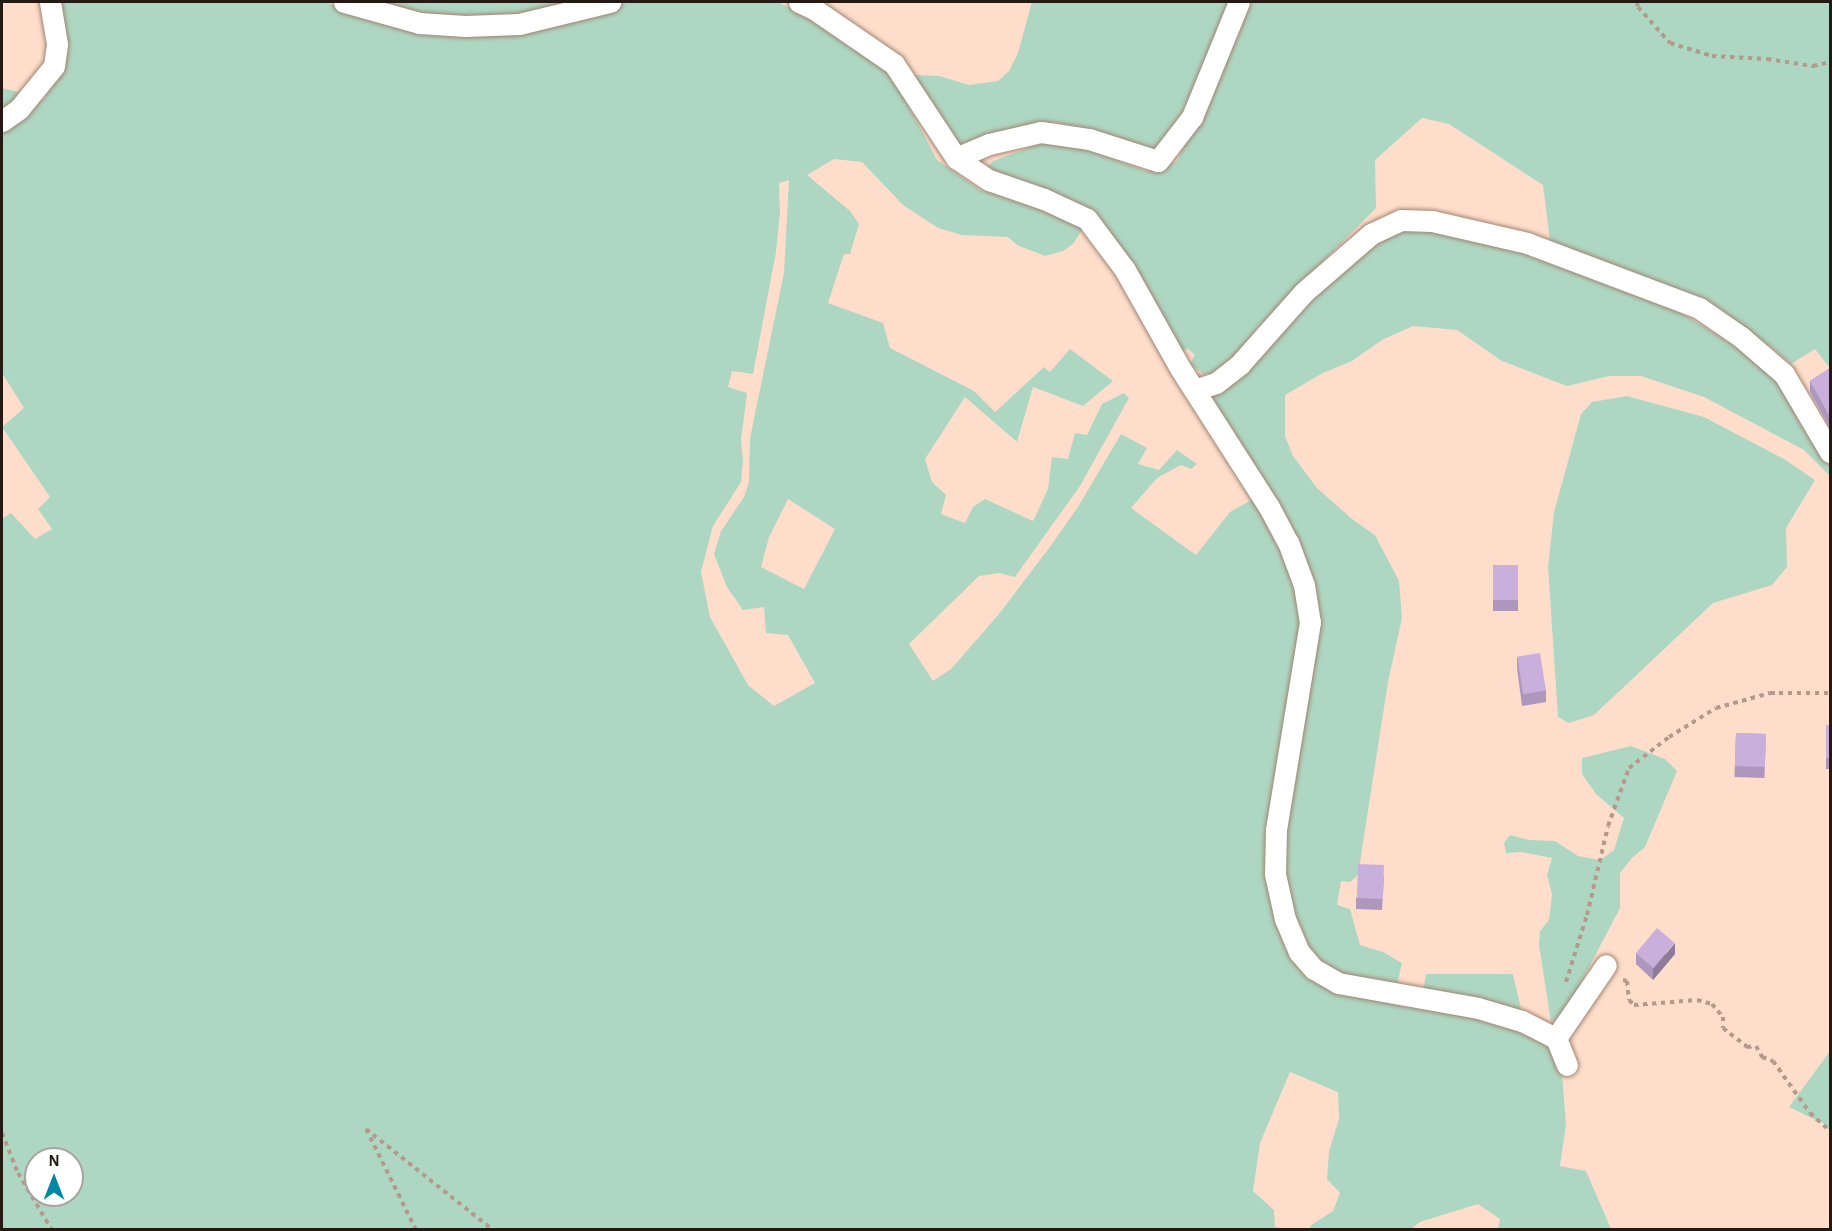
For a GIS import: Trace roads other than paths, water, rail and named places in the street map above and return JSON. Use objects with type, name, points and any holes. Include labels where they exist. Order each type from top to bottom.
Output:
[{"type":"street","points":[[2,121],[19,109],[54,66],[57,44],[50,2]]},
{"type":"street","points":[[344,2],[419,24],[465,26],[519,24],[610,2]]},
{"type":"street","points":[[799,2],[814,9],[894,64],[930,123],[956,158],[989,180],[1044,199],[1087,219],[1125,270],[1194,390],[1269,507],[1288,542],[1304,585],[1310,622],[1276,830],[1275,874],[1285,919],[1299,952],[1314,969],[1338,983],[1478,1008],[1522,1021],[1556,1038],[1567,1065]]},
{"type":"street","points":[[956,158],[989,144],[1041,132],[1089,139],[1158,160],[1192,117],[1239,2]]},
{"type":"street","points":[[1194,390],[1216,382],[1240,364],[1304,292],[1371,234],[1401,220],[1432,221],[1527,243],[1699,308],[1741,337],[1784,374],[1830,452]]},
{"type":"street","points":[[1556,1038],[1606,965]]}]
